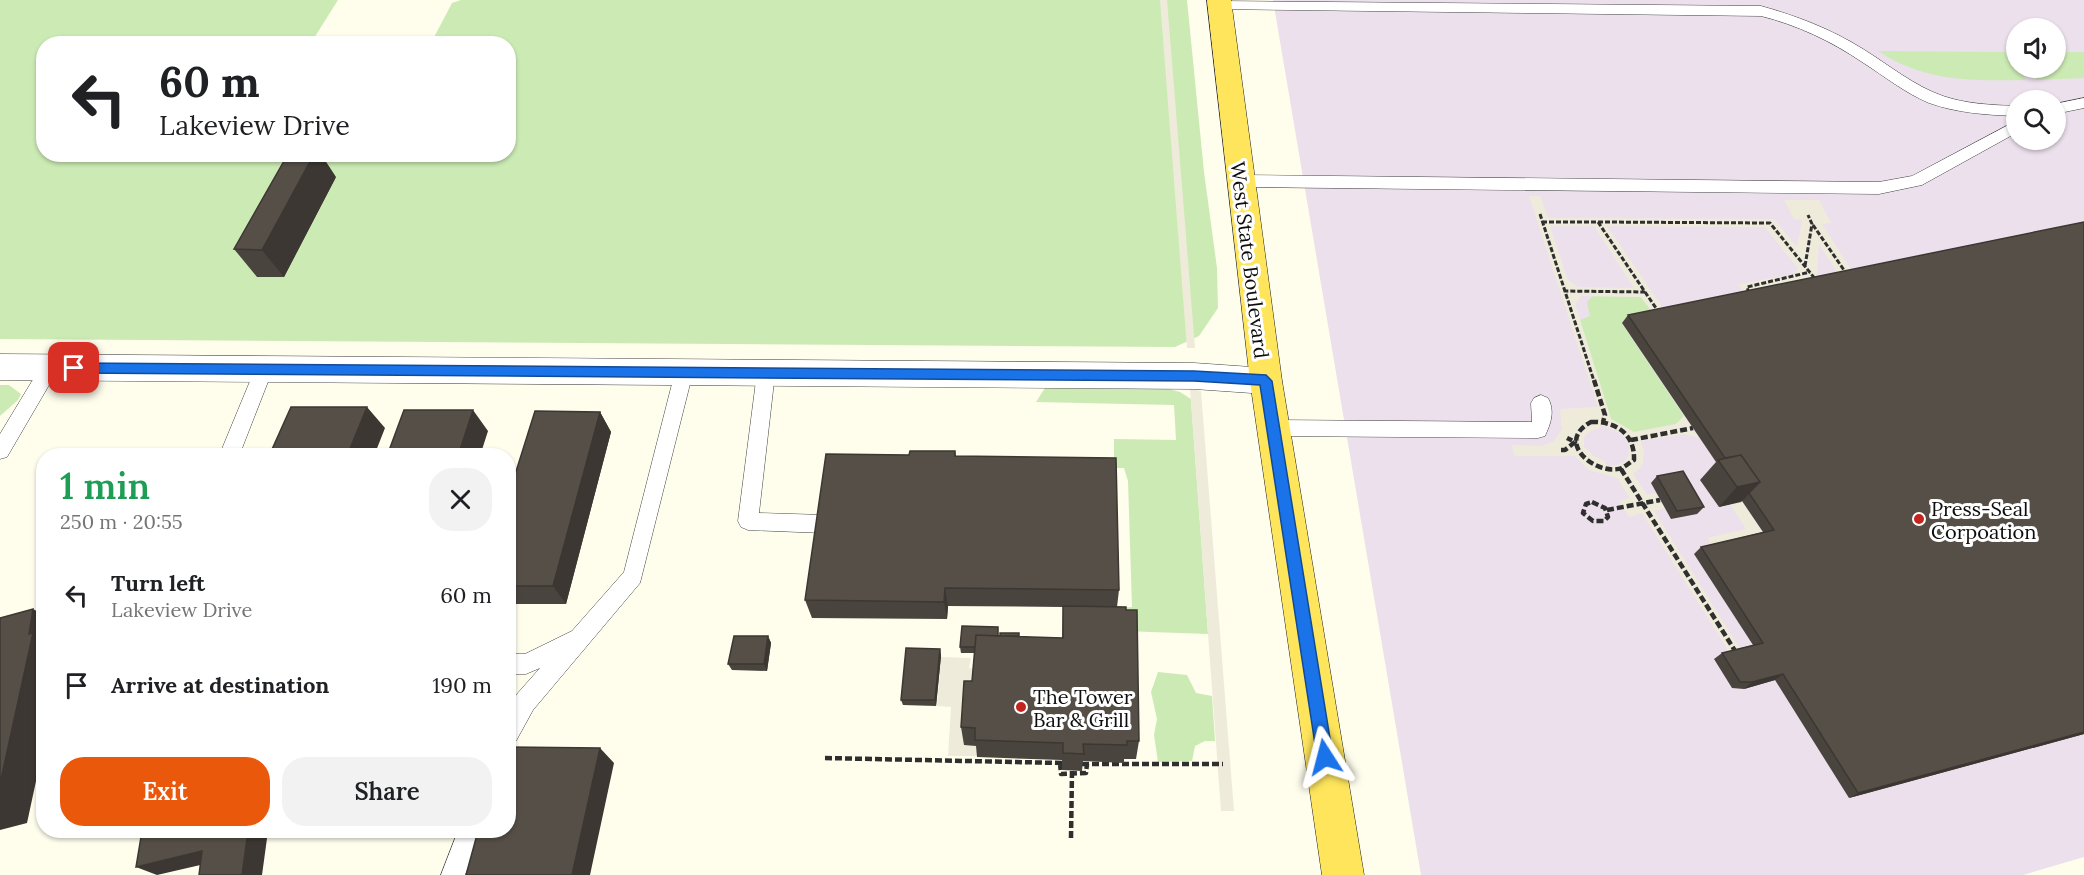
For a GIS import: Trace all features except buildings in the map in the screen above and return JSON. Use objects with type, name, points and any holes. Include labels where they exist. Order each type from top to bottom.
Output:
[{"type":"main road","name":"West State Boulevard","points":[[1219,3],[1239,181],[1266,381],[1343,875]]},
{"type":"street","points":[[0,367],[1194,376],[1266,381]]},
{"type":"lane","points":[[1219,3],[1761,11],[1786,17],[1830,36],[1897,78],[1946,103],[1972,108],[2006,110]]},
{"type":"lane","points":[[2066,107],[2084,103]]},
{"type":"lane","points":[[1239,181],[1879,188],[1916,181],[2006,132]]},
{"type":"lane","points":[[0,451],[50,368]]},
{"type":"lane","points":[[232,448],[264,369]]},
{"type":"lane","points":[[516,718],[525,702],[633,576],[684,372]]},
{"type":"lane","points":[[766,373],[748,521],[824,524]]},
{"type":"lane","points":[[1273,428],[1538,430],[1542,422],[1541,403]]},
{"type":"lane","points":[[516,664],[526,664],[580,638]]},
{"type":"lane","points":[[453,875],[467,838]]},
{"type":"path","points":[[1537,205],[1605,415],[1603,422]]},
{"type":"path","points":[[1804,208],[1812,224],[1848,277]]},
{"type":"path","points":[[1542,222],[1770,223],[1819,283]]},
{"type":"path","points":[[1598,222],[1661,315]]},
{"type":"path","points":[[1805,267],[1812,224]]},
{"type":"path","points":[[1751,297],[1747,287],[1810,272]]},
{"type":"path","points":[[1564,291],[1645,292]]},
{"type":"path","points":[[1603,422],[1622,430],[1631,440],[1635,452],[1634,460],[1621,469],[1611,470],[1592,464],[1584,458],[1575,442],[1576,432],[1581,425],[1603,422]]},
{"type":"path","points":[[1631,440],[1693,428]]},
{"type":"path","points":[[1621,469],[1737,654]]},
{"type":"path","points":[[1606,510],[1660,500]]},
{"type":"path","points":[[1589,502],[1597,502],[1606,510],[1608,517],[1600,522],[1588,519],[1583,513],[1584,507],[1589,502]]},
{"type":"path","points":[[825,758],[1061,763],[1061,774],[1086,773],[1084,764],[1130,762],[1223,764]]},
{"type":"path","points":[[1071,838],[1072,773]]},
{"type":"shaded area","points":[[1160,0],[1167,0],[1195,348],[1187,348]]},
{"type":"shaded area","points":[[1273,0],[2084,0],[2084,857],[2023,875],[1421,875]]},
{"type":"shaded area","points":[[1529,196],[1540,196],[1548,218],[1774,219],[1797,247],[1802,220],[1794,219],[1784,200],[1819,200],[1831,223],[1822,224],[1855,276],[1841,278],[1819,244],[1817,275],[1823,282],[1746,298],[1739,284],[1795,274],[1798,268],[1765,227],[1607,226],[1667,314],[1655,316],[1641,297],[1581,296],[1575,304],[1611,419],[1634,432],[1675,425],[1684,416],[1699,438],[1685,434],[1641,441],[1644,452],[1643,462],[1633,474],[1647,495],[1656,493],[1665,508],[1654,511],[1742,652],[1731,655],[1642,513],[1629,517],[1619,501],[1630,498],[1617,478],[1589,470],[1575,456],[1514,456],[1512,445],[1542,446],[1554,441],[1562,429],[1560,409],[1598,407]],"holes":[[[1550,226],[1594,226],[1634,288],[1578,287],[1568,280]],[[1600,425],[1619,432],[1625,438],[1629,446],[1629,455],[1624,462],[1606,466],[1605,461],[1593,456],[1584,446],[1584,437],[1592,430],[1598,429]]]},
{"type":"shaded area","points":[[1190,389],[1201,391],[1234,811],[1221,811]]},
{"type":"shaded area","points":[[1742,501],[1766,537],[1714,549],[1707,538],[1746,529],[1730,504]]},
{"type":"shaded area","points":[[941,657],[971,658],[969,668],[977,669],[977,756],[948,756],[951,707],[937,706]]},
{"type":"green space","points":[[0,0],[338,0],[315,36],[36,36],[36,162],[516,162],[516,36],[435,36],[452,3],[461,0],[1187,0],[1204,172],[1217,268],[1218,308],[1199,336],[1175,347],[0,339]]},
{"type":"green space","points":[[1878,51],[2005,52],[2006,78],[2024,78],[2026,80],[1949,78],[1913,69]]},
{"type":"green space","points":[[2066,52],[2084,52],[2084,78],[2037,80],[2035,78],[2066,78]]},
{"type":"green space","points":[[1593,296],[1641,297],[1655,316],[1622,324],[1684,416],[1679,423],[1634,432],[1611,419],[1580,320],[1590,316],[1587,302]]},
{"type":"green space","points":[[0,385],[9,385],[21,394],[18,400],[0,416]]},
{"type":"green space","points":[[1045,388],[1169,389],[1180,392],[1191,399],[1208,634],[1123,631],[1117,608],[1132,607],[1128,481],[1124,468],[1114,468],[1114,439],[1176,440],[1174,405],[1036,402]]},
{"type":"green space","points":[[1158,672],[1187,675],[1196,693],[1212,696],[1215,741],[1205,741],[1195,746],[1192,761],[1158,762],[1154,735],[1157,719],[1151,692]]},
{"type":"place","name":"Press-Seal Corpoation","points":[[1919,519]]},
{"type":"place","name":"The Tower Bar & Grill","points":[[1021,707]]},
{"type":"route","points":[[74,368],[1194,376],[1266,381],[1325,757]]}]
